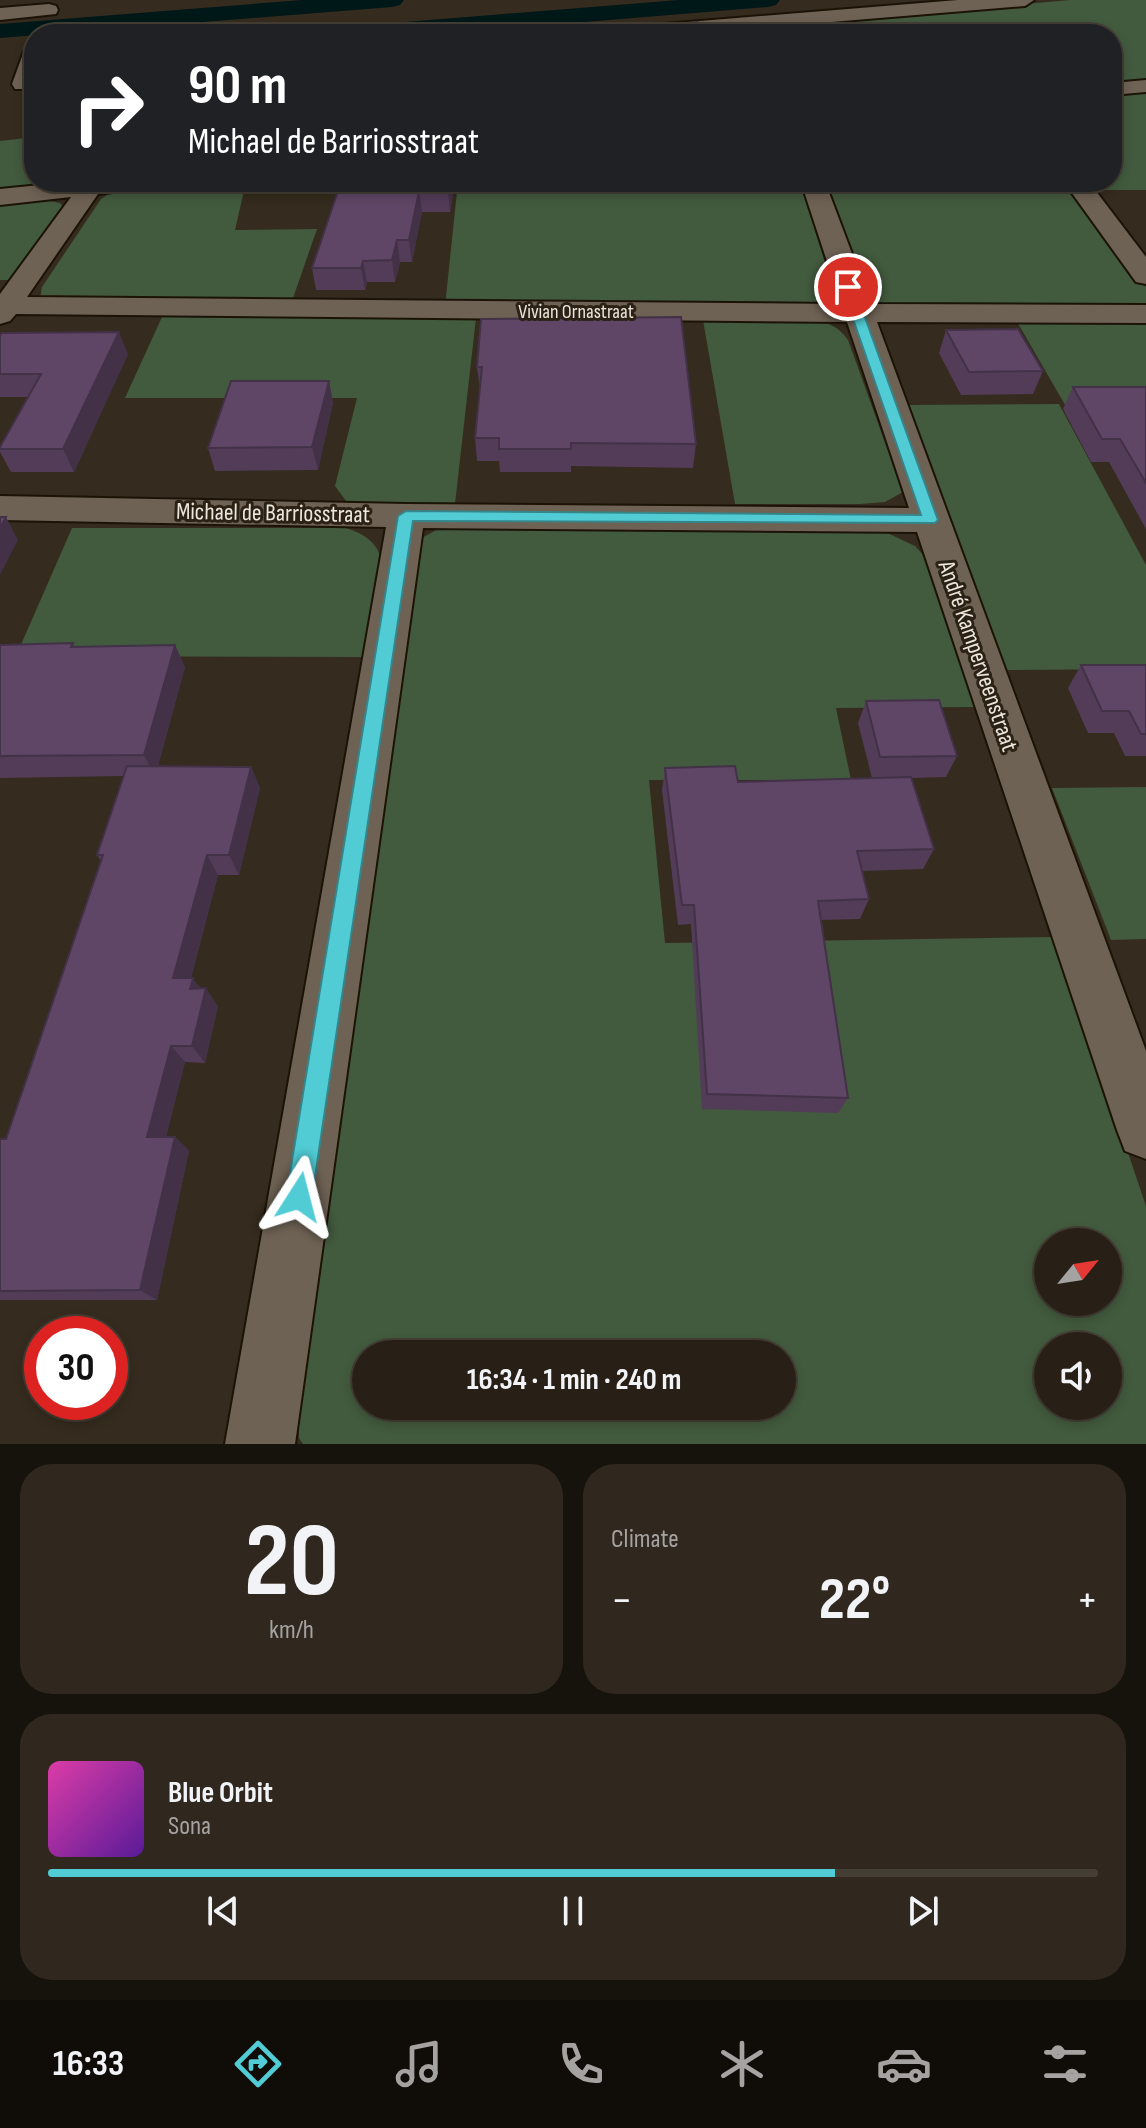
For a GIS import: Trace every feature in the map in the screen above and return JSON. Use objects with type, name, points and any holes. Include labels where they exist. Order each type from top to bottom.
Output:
[{"type":"street","points":[[795,24],[1025,0]]},
{"type":"street","points":[[0,14],[49,16]]},
{"type":"street","points":[[0,85],[24,82]]},
{"type":"street","points":[[1122,88],[1146,86]]},
{"type":"street","points":[[0,197],[35,192]]},
{"type":"street","points":[[4,310],[86,192]]},
{"type":"street","name":"André Kamperveenstraat","points":[[816,192],[1146,1130]]},
{"type":"street","points":[[1083,192],[1146,276]]},
{"type":"street","name":"Vivian Ornastraat","points":[[4,310],[1146,314]]},
{"type":"street","name":"Michael de Barriosstraat","points":[[0,508],[406,516],[930,520]]},
{"type":"street","points":[[260,1444],[406,516]]},
{"type":"green space","points":[[1070,0],[1146,0],[1146,83],[1122,85],[1122,24],[796,24]]},
{"type":"green space","points":[[1146,89],[1146,190],[1122,190],[1122,92]]},
{"type":"green space","points":[[24,138],[25,192],[0,196],[0,141]]},
{"type":"green space","points":[[244,192],[235,230],[317,229],[291,304],[40,299],[42,287],[101,199],[110,193]]},
{"type":"green space","points":[[457,192],[803,192],[834,291],[832,303],[816,308],[445,306]]},
{"type":"green space","points":[[829,192],[1077,192],[1146,287],[1146,307],[870,308]]},
{"type":"green space","points":[[60,203],[65,209],[17,280],[0,280],[0,205]]},
{"type":"green space","points":[[162,317],[476,318],[455,504],[349,505],[335,486],[357,398],[125,398]]},
{"type":"green space","points":[[703,320],[812,320],[841,331],[848,340],[903,492],[885,502],[860,504],[735,504]]},
{"type":"green space","points":[[1016,320],[1146,321],[1146,410],[1068,410]]},
{"type":"green space","points":[[1059,404],[1146,565],[1146,669],[1006,670],[906,405]]},
{"type":"green space","points":[[464,526],[879,529],[915,546],[928,560],[979,707],[836,708],[851,780],[649,780],[665,943],[1055,937],[1146,1206],[1146,1444],[303,1444],[299,1438],[298,1388],[420,539],[438,529]]},
{"type":"green space","points":[[72,528],[346,528],[355,531],[371,541],[380,559],[378,602],[366,657],[16,656]]},
{"type":"green space","points":[[1146,787],[1146,939],[1111,940],[1052,788]]},
{"type":"building","points":[[338,192],[419,192],[409,240],[397,240],[392,260],[363,261],[361,268],[312,268]]},
{"type":"building","points":[[681,317],[696,444],[571,443],[571,449],[499,449],[499,438],[475,438],[482,367],[477,367],[481,319]]},
{"type":"building","points":[[1018,329],[1043,371],[969,372],[946,330]]},
{"type":"building","points":[[119,332],[63,449],[0,449],[41,374],[0,374],[2,333]]},
{"type":"building","points":[[231,381],[329,381],[312,447],[208,448]]},
{"type":"building","points":[[1073,387],[1146,387],[1146,483],[1120,439],[1102,439]]},
{"type":"building","points":[[73,643],[71,647],[175,645],[144,755],[0,756],[0,645]]},
{"type":"building","points":[[1081,665],[1146,665],[1146,734],[1141,734],[1129,711],[1102,711]]},
{"type":"building","points":[[939,700],[957,756],[880,757],[866,701]]},
{"type":"building","points":[[127,766],[251,767],[229,855],[207,855],[173,978],[193,978],[190,989],[206,988],[192,1046],[171,1046],[147,1137],[175,1137],[140,1290],[0,1291],[0,1139],[6,1139],[103,855],[97,855]]},
{"type":"building","points":[[735,766],[738,782],[911,777],[934,849],[857,851],[869,899],[818,901],[848,1098],[707,1094],[694,905],[682,905],[665,768]]},
{"type":"waterway","points":[[89,24],[392,0]]},
{"type":"waterway","points":[[469,24],[768,0]]},
{"type":"waterway","points":[[0,31],[24,29]]},
{"type":"route","points":[[299,1197],[406,516],[930,520],[848,287]]}]
